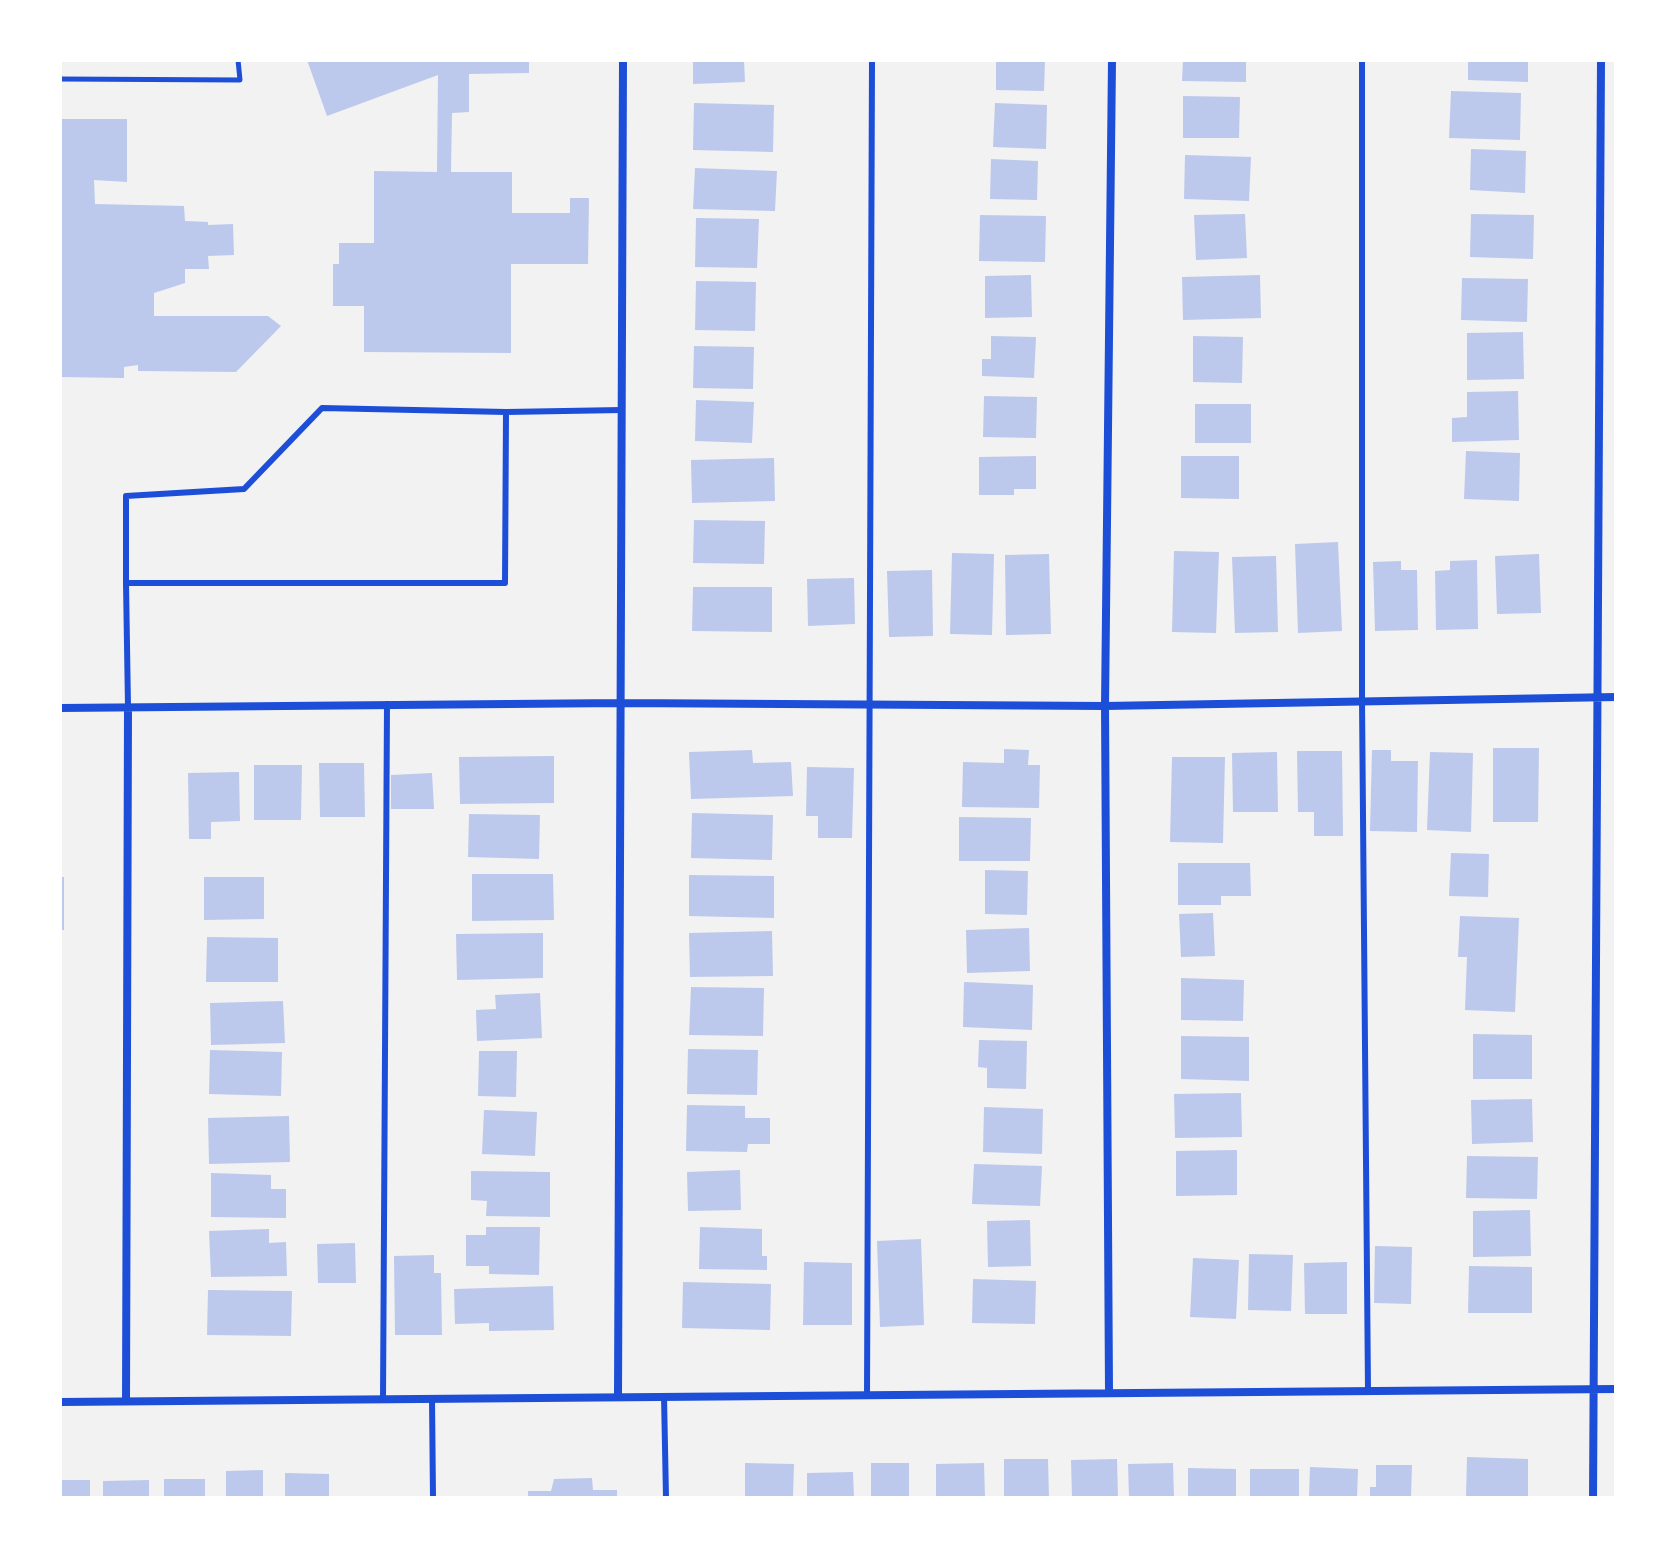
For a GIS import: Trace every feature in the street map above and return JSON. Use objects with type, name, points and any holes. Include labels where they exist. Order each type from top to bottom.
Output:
[{"type":"street","points":[[618,1397],[623,60]]},
{"type":"street","points":[[1109,1392],[1105,706],[1112,60]]},
{"type":"street","points":[[1593,1498],[1601,60]]},
{"type":"street","points":[[60,708],[621,703],[1105,706],[1616,697]]},
{"type":"street","points":[[126,1401],[128,707]]},
{"type":"street","points":[[60,1402],[1616,1389]]},
{"type":"lane","points":[[867,1394],[872,60]]},
{"type":"lane","points":[[1362,60],[1362,701],[1368,1390]]},
{"type":"lane","points":[[128,707],[126,496],[244,489],[322,408],[506,412],[622,410]]},
{"type":"lane","points":[[126,583],[505,583],[506,412]]},
{"type":"lane","points":[[383,1399],[387,704]]},
{"type":"lane","points":[[664,1396],[666,1498]]},
{"type":"lane","points":[[432,1398],[433,1498]]},
{"type":"path","points":[[60,79],[240,80],[238,60]]},
{"type":"building","points":[[307,60],[529,60],[529,73],[469,74],[469,112],[452,113],[451,172],[512,172],[512,213],[570,213],[570,198],[589,198],[588,264],[511,264],[511,353],[364,352],[364,306],[333,306],[333,264],[339,264],[339,243],[374,243],[374,171],[437,172],[438,75],[327,116]]},
{"type":"building","points":[[693,60],[744,60],[745,82],[693,84]]},
{"type":"building","points":[[996,60],[1045,60],[1044,91],[996,90]]},
{"type":"building","points":[[1183,60],[1246,60],[1246,82],[1182,81]]},
{"type":"building","points":[[1468,60],[1528,60],[1528,82],[1468,80]]},
{"type":"building","points":[[1451,91],[1521,93],[1520,140],[1449,138]]},
{"type":"building","points":[[1183,96],[1240,97],[1239,138],[1183,138]]},
{"type":"building","points":[[694,103],[774,105],[773,152],[693,150]]},
{"type":"building","points":[[995,103],[1047,105],[1046,149],[993,147]]},
{"type":"building","points":[[60,119],[127,119],[127,182],[94,180],[95,204],[184,206],[185,221],[208,222],[208,225],[233,224],[234,255],[208,256],[209,269],[185,269],[185,283],[154,293],[154,316],[268,316],[281,326],[236,372],[138,371],[138,365],[124,367],[124,378],[60,377]]},
{"type":"building","points":[[1471,149],[1526,151],[1525,193],[1470,190]]},
{"type":"building","points":[[1185,155],[1251,157],[1249,201],[1184,199]]},
{"type":"building","points":[[991,159],[1038,161],[1037,200],[990,199]]},
{"type":"building","points":[[695,168],[777,171],[775,211],[693,209]]},
{"type":"building","points":[[1245,214],[1247,258],[1196,260],[1194,215]]},
{"type":"building","points":[[1471,214],[1534,215],[1533,259],[1470,257]]},
{"type":"building","points":[[980,215],[1046,216],[1045,262],[979,261]]},
{"type":"building","points":[[696,218],[759,219],[757,268],[695,267]]},
{"type":"building","points":[[1031,275],[1032,317],[985,318],[985,276]]},
{"type":"building","points":[[1260,275],[1261,318],[1183,320],[1182,277]]},
{"type":"building","points":[[1462,278],[1528,279],[1527,322],[1461,320]]},
{"type":"building","points":[[696,281],[756,282],[755,331],[695,330]]},
{"type":"building","points":[[1523,332],[1524,379],[1467,380],[1467,333]]},
{"type":"building","points":[[991,336],[1036,337],[1034,378],[982,376],[982,359],[991,359]]},
{"type":"building","points":[[1193,336],[1243,337],[1242,383],[1193,382]]},
{"type":"building","points":[[694,346],[754,347],[753,389],[693,388]]},
{"type":"building","points":[[1518,391],[1519,440],[1452,442],[1452,418],[1467,417],[1467,392]]},
{"type":"building","points":[[984,396],[1037,397],[1036,438],[983,437]]},
{"type":"building","points":[[696,400],[754,402],[752,443],[695,441]]},
{"type":"building","points":[[1195,404],[1251,404],[1251,443],[1195,443]]},
{"type":"building","points":[[1466,451],[1520,453],[1519,501],[1464,499]]},
{"type":"building","points":[[1036,456],[1036,489],[1014,489],[1014,495],[979,495],[979,457]]},
{"type":"building","points":[[1181,456],[1239,456],[1239,499],[1181,498]]},
{"type":"building","points":[[774,458],[775,501],[692,503],[691,460]]},
{"type":"building","points":[[694,520],[765,521],[764,564],[693,563]]},
{"type":"building","points":[[1338,542],[1342,631],[1298,633],[1295,544]]},
{"type":"building","points":[[1174,551],[1219,552],[1216,633],[1172,632]]},
{"type":"building","points":[[952,553],[994,554],[992,635],[950,634]]},
{"type":"building","points":[[1049,554],[1051,634],[1006,635],[1005,555]]},
{"type":"building","points":[[1539,554],[1541,613],[1497,614],[1495,556]]},
{"type":"building","points":[[1276,556],[1278,632],[1235,633],[1232,557]]},
{"type":"building","points":[[1477,560],[1478,629],[1436,630],[1435,571],[1450,570],[1450,561]]},
{"type":"building","points":[[1401,561],[1401,570],[1417,570],[1418,630],[1375,631],[1373,562]]},
{"type":"building","points":[[932,570],[933,636],[889,637],[887,571]]},
{"type":"building","points":[[854,578],[855,624],[808,626],[807,579]]},
{"type":"building","points":[[693,587],[772,587],[772,632],[692,631]]},
{"type":"building","points":[[1493,748],[1539,748],[1538,822],[1493,822]]},
{"type":"building","points":[[1004,749],[1029,750],[1028,765],[1040,765],[1039,808],[962,807],[963,762],[1004,763]]},
{"type":"building","points":[[752,750],[753,763],[791,762],[793,796],[691,799],[689,752]]},
{"type":"building","points":[[1372,750],[1391,750],[1391,761],[1418,761],[1417,832],[1370,831]]},
{"type":"building","points":[[1297,751],[1342,751],[1343,836],[1314,836],[1314,812],[1298,812]]},
{"type":"building","points":[[1277,752],[1278,812],[1233,812],[1232,753]]},
{"type":"building","points":[[1430,752],[1473,753],[1471,832],[1427,830]]},
{"type":"building","points":[[554,756],[554,803],[460,804],[459,757]]},
{"type":"building","points":[[1172,757],[1225,757],[1223,843],[1170,842]]},
{"type":"building","points":[[319,763],[364,763],[365,817],[320,817]]},
{"type":"building","points":[[254,765],[302,765],[301,820],[254,820]]},
{"type":"building","points":[[807,767],[854,768],[852,838],[818,838],[818,816],[806,816]]},
{"type":"building","points":[[239,772],[240,821],[211,822],[211,839],[189,839],[188,773]]},
{"type":"building","points":[[432,773],[434,809],[391,809],[391,775]]},
{"type":"building","points":[[692,813],[773,815],[772,860],[691,858]]},
{"type":"building","points":[[469,814],[540,815],[539,859],[468,857]]},
{"type":"building","points":[[959,817],[1031,818],[1030,861],[959,861]]},
{"type":"building","points":[[1451,853],[1489,854],[1488,897],[1449,896]]},
{"type":"building","points":[[1178,863],[1250,863],[1251,896],[1221,896],[1221,905],[1178,905]]},
{"type":"building","points":[[985,870],[1028,871],[1027,915],[985,914]]},
{"type":"building","points":[[472,874],[553,874],[554,920],[472,921]]},
{"type":"building","points":[[689,875],[774,876],[774,918],[689,916]]},
{"type":"building","points":[[60,877],[64,877],[64,930],[60,930]]},
{"type":"building","points":[[204,877],[264,877],[264,919],[204,920]]},
{"type":"building","points":[[1213,913],[1215,956],[1181,957],[1179,914]]},
{"type":"building","points":[[1460,916],[1519,918],[1515,1012],[1465,1010],[1467,957],[1458,957]]},
{"type":"building","points":[[1029,928],[1030,971],[967,973],[966,930]]},
{"type":"building","points":[[772,931],[773,976],[690,977],[689,933]]},
{"type":"building","points":[[543,933],[543,978],[457,980],[456,934]]},
{"type":"building","points":[[207,937],[278,938],[278,982],[206,982]]},
{"type":"building","points":[[1181,978],[1244,980],[1243,1021],[1181,1020]]},
{"type":"building","points":[[964,982],[1033,985],[1032,1030],[963,1027]]},
{"type":"building","points":[[691,987],[764,988],[763,1036],[689,1035]]},
{"type":"building","points":[[540,993],[542,1038],[477,1041],[476,1010],[496,1009],[495,995]]},
{"type":"building","points":[[283,1001],[285,1043],[211,1045],[210,1003]]},
{"type":"building","points":[[1473,1034],[1532,1035],[1532,1079],[1473,1079]]},
{"type":"building","points":[[1181,1036],[1249,1037],[1249,1081],[1181,1079]]},
{"type":"building","points":[[979,1040],[1027,1041],[1026,1089],[987,1088],[987,1068],[978,1067]]},
{"type":"building","points":[[688,1049],[758,1050],[757,1095],[687,1094]]},
{"type":"building","points":[[210,1050],[282,1052],[281,1096],[209,1094]]},
{"type":"building","points":[[479,1051],[517,1051],[516,1097],[478,1096]]},
{"type":"building","points":[[1241,1093],[1242,1137],[1175,1138],[1174,1094]]},
{"type":"building","points":[[1532,1099],[1533,1142],[1472,1144],[1471,1100]]},
{"type":"building","points":[[687,1105],[745,1106],[745,1118],[770,1118],[770,1144],[748,1144],[747,1152],[686,1151]]},
{"type":"building","points":[[984,1107],[1043,1109],[1042,1154],[983,1152]]},
{"type":"building","points":[[484,1110],[537,1112],[535,1156],[482,1154]]},
{"type":"building","points":[[289,1116],[290,1162],[209,1164],[208,1118]]},
{"type":"building","points":[[1237,1150],[1237,1195],[1176,1196],[1176,1151]]},
{"type":"building","points":[[1467,1156],[1538,1157],[1537,1199],[1466,1198]]},
{"type":"building","points":[[974,1164],[1042,1166],[1040,1206],[972,1204]]},
{"type":"building","points":[[740,1170],[741,1210],[688,1211],[687,1172]]},
{"type":"building","points":[[471,1171],[550,1172],[550,1217],[486,1216],[487,1201],[471,1200]]},
{"type":"building","points":[[211,1173],[271,1175],[271,1189],[286,1189],[286,1218],[211,1217]]},
{"type":"building","points":[[1530,1210],[1531,1256],[1473,1257],[1473,1211]]},
{"type":"building","points":[[1030,1220],[1031,1266],[988,1267],[987,1221]]},
{"type":"building","points":[[486,1227],[540,1227],[539,1275],[489,1274],[489,1266],[466,1266],[466,1235],[486,1235]]},
{"type":"building","points":[[700,1227],[762,1229],[762,1256],[767,1256],[767,1270],[699,1269]]},
{"type":"building","points":[[269,1229],[269,1243],[286,1242],[287,1276],[211,1277],[209,1231]]},
{"type":"building","points":[[921,1239],[924,1325],[880,1327],[877,1241]]},
{"type":"building","points":[[355,1243],[356,1283],[318,1283],[317,1244]]},
{"type":"building","points":[[1375,1246],[1412,1247],[1411,1304],[1374,1303]]},
{"type":"building","points":[[1249,1254],[1293,1255],[1291,1311],[1248,1310]]},
{"type":"building","points":[[434,1255],[434,1273],[441,1273],[442,1335],[395,1335],[394,1256]]},
{"type":"building","points":[[1193,1258],[1239,1260],[1236,1319],[1190,1317]]},
{"type":"building","points":[[804,1262],[852,1263],[852,1325],[803,1325]]},
{"type":"building","points":[[1347,1262],[1347,1314],[1305,1314],[1304,1263]]},
{"type":"building","points":[[1469,1266],[1532,1267],[1532,1313],[1468,1313]]},
{"type":"building","points":[[973,1279],[1036,1281],[1035,1324],[972,1323]]},
{"type":"building","points":[[683,1282],[771,1284],[770,1330],[682,1328]]},
{"type":"building","points":[[553,1286],[554,1330],[489,1331],[489,1323],[455,1324],[454,1289]]},
{"type":"building","points":[[208,1290],[292,1291],[291,1336],[207,1335]]},
{"type":"building","points":[[1467,1457],[1528,1459],[1528,1498],[1466,1497]]},
{"type":"building","points":[[1004,1459],[1048,1459],[1049,1498],[1004,1498]]},
{"type":"building","points":[[1117,1459],[1118,1498],[1072,1498],[1071,1460]]},
{"type":"building","points":[[745,1463],[794,1464],[793,1498],[745,1498]]},
{"type":"building","points":[[871,1463],[909,1463],[909,1498],[871,1498]]},
{"type":"building","points":[[984,1463],[985,1498],[936,1498],[936,1464]]},
{"type":"building","points":[[1173,1463],[1174,1498],[1129,1498],[1128,1464]]},
{"type":"building","points":[[1376,1465],[1412,1465],[1411,1498],[1370,1498],[1370,1487],[1376,1487]]},
{"type":"building","points":[[1310,1467],[1358,1469],[1357,1498],[1309,1498]]},
{"type":"building","points":[[1188,1468],[1236,1469],[1236,1498],[1188,1498]]},
{"type":"building","points":[[1250,1469],[1299,1469],[1299,1498],[1250,1498]]},
{"type":"building","points":[[263,1470],[263,1498],[226,1498],[226,1471]]},
{"type":"building","points":[[853,1472],[854,1498],[807,1498],[807,1473]]},
{"type":"building","points":[[285,1473],[329,1474],[329,1498],[285,1498]]},
{"type":"building","points":[[592,1478],[593,1490],[617,1490],[617,1498],[528,1498],[528,1491],[551,1491],[554,1479]]},
{"type":"building","points":[[164,1479],[205,1479],[205,1498],[164,1498]]},
{"type":"building","points":[[60,1480],[90,1480],[90,1498],[60,1498]]},
{"type":"building","points":[[149,1480],[149,1498],[103,1498],[103,1481]]}]
